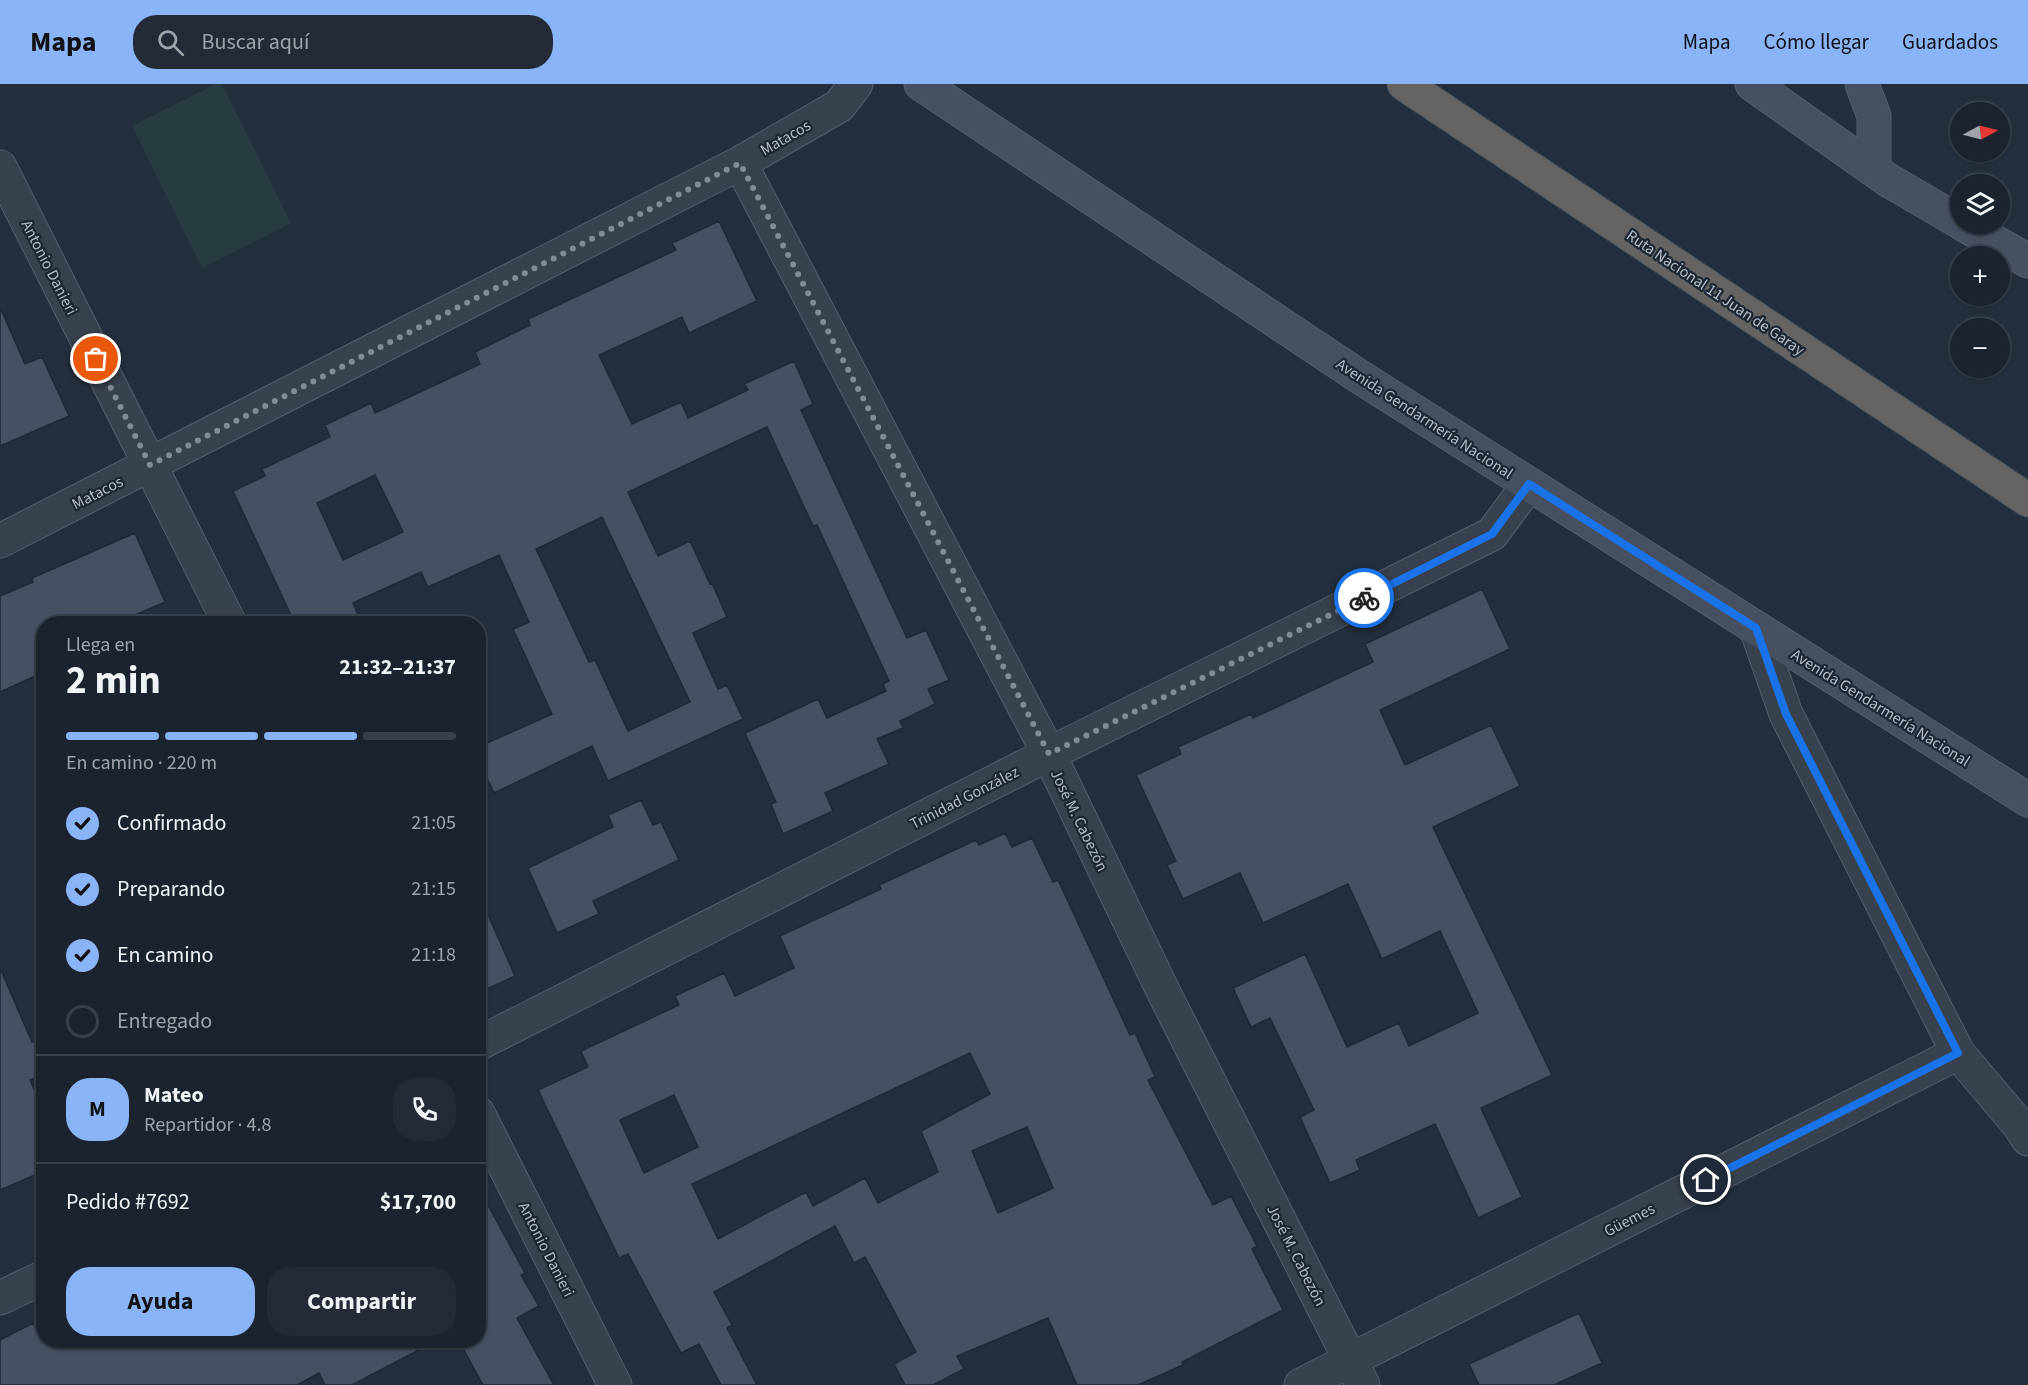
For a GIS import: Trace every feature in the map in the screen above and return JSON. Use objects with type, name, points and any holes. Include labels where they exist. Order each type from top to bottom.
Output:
[{"type":"highway","name":"Ruta Nacional 11 Juan de Garay","points":[[1404,84],[2028,500]]},
{"type":"main road","name":"Avenida Gendarmería Nacional","points":[[921,84],[1360,377],[2028,800]]},
{"type":"main road","points":[[1752,84],[1874,170],[1950,216]]},
{"type":"main road","points":[[1862,84],[1874,116],[1874,170]]},
{"type":"main road","points":[[1981,234],[2028,261]]},
{"type":"street","name":"Matacos","points":[[0,541],[740,163],[839,106],[856,84]]},
{"type":"street","name":"José M. Cabezón","points":[[740,163],[1049,754],[1166,997],[1357,1372]]},
{"type":"street","name":"Antonio Danieri","points":[[0,167],[226,616]]},
{"type":"street","name":"Trinidad González","points":[[486,1040],[1049,754],[1492,534],[1529,484]]},
{"type":"street","points":[[1756,628],[1786,714],[1958,1053],[2019,1125],[2028,1139]]},
{"type":"street","name":"Güemes","points":[[1301,1385],[1357,1372],[1958,1053]]},
{"type":"street","name":"Antonio Danieri","points":[[486,1129],[615,1385]]},
{"type":"street","points":[[0,1298],[36,1281]]},
{"type":"green space","points":[[216,84],[222,84],[291,223],[202,268],[132,126]]},
{"type":"building","points":[[719,221],[757,301],[689,333],[682,317],[599,355],[632,424],[681,402],[688,418],[748,390],[744,384],[794,361],[813,404],[801,410],[907,638],[926,630],[949,680],[928,689],[935,704],[900,721],[903,728],[877,739],[889,764],[825,793],[833,811],[783,834],[771,804],[776,802],[745,733],[818,699],[827,718],[886,691],[883,684],[889,681],[817,525],[813,526],[767,427],[628,492],[658,556],[690,541],[710,584],[712,583],[727,617],[693,633],[718,689],[727,685],[743,719],[608,781],[592,746],[494,793],[486,776],[486,743],[552,714],[513,629],[529,622],[499,555],[428,587],[421,572],[353,603],[359,616],[291,616],[233,491],[265,476],[262,469],[330,437],[325,425],[371,403],[375,413],[480,364],[475,352],[530,325],[528,319],[676,250],[672,243]],"holes":[[[375,475],[403,532],[343,560],[317,503]],[[602,517],[690,702],[628,731],[595,660],[589,662],[536,549]]]},
{"type":"building","points":[[0,307],[25,364],[42,357],[69,416],[0,446]]},
{"type":"building","points":[[135,533],[165,602],[133,616],[36,616],[36,676],[0,692],[0,596],[33,582],[32,578]]},
{"type":"building","points":[[1482,589],[1510,649],[1380,710],[1405,765],[1491,725],[1520,786],[1433,827],[1552,1075],[1481,1108],[1522,1197],[1478,1218],[1435,1124],[1356,1160],[1360,1170],[1330,1183],[1300,1117],[1314,1110],[1270,1018],[1251,1027],[1233,988],[1305,954],[1347,1047],[1399,1023],[1409,1046],[1478,1013],[1440,931],[1382,959],[1348,884],[1263,923],[1240,873],[1183,899],[1167,865],[1176,861],[1136,775],[1181,754],[1178,747],[1251,714],[1253,718],[1373,662],[1365,644]]},
{"type":"building","points":[[641,800],[653,825],[661,822],[679,860],[593,901],[599,914],[557,933],[528,868],[613,827],[608,815]]},
{"type":"building","points":[[1005,833],[1012,847],[1032,838],[1053,882],[1058,880],[1130,1035],[1135,1033],[1155,1077],[1148,1080],[1213,1205],[1231,1196],[1257,1246],[1252,1249],[1283,1310],[1182,1362],[1183,1365],[1138,1385],[1077,1385],[1048,1318],[957,1356],[964,1369],[933,1385],[905,1385],[894,1364],[916,1352],[865,1257],[854,1263],[835,1226],[714,1292],[732,1325],[727,1328],[757,1385],[721,1385],[699,1344],[681,1353],[628,1254],[619,1258],[538,1090],[588,1067],[581,1051],[679,1005],[675,996],[724,973],[735,996],[794,968],[780,936],[881,889],[879,885],[976,840],[979,845]],"holes":[[[970,1053],[990,1094],[921,1131],[938,1172],[878,1203],[865,1178],[813,1206],[806,1192],[718,1239],[692,1184]],[[674,1095],[698,1147],[644,1173],[620,1120]],[[1027,1127],[1053,1188],[998,1213],[972,1151]]]},
{"type":"building","points":[[486,910],[515,976],[486,989]]},
{"type":"building","points":[[0,968],[32,1042],[36,1040],[36,1078],[30,1080],[36,1093],[36,1174],[0,1190]]},
{"type":"building","points":[[486,1202],[525,1273],[521,1275],[539,1306],[517,1318],[554,1385],[483,1385],[463,1348],[486,1348]]},
{"type":"building","points":[[1579,1313],[1602,1363],[1554,1385],[1479,1385],[1469,1364]]},
{"type":"building","points":[[33,1323],[36,1329],[36,1348],[423,1348],[352,1385],[325,1385],[319,1373],[297,1385],[0,1385],[0,1340]]},
{"type":"way so far","points":[[96,359],[150,465],[740,163],[866,400],[1049,754],[1364,598]]},
{"type":"route","points":[[1364,598],[1492,534],[1529,484],[1756,628],[1786,714],[1958,1053],[1706,1180]]}]
